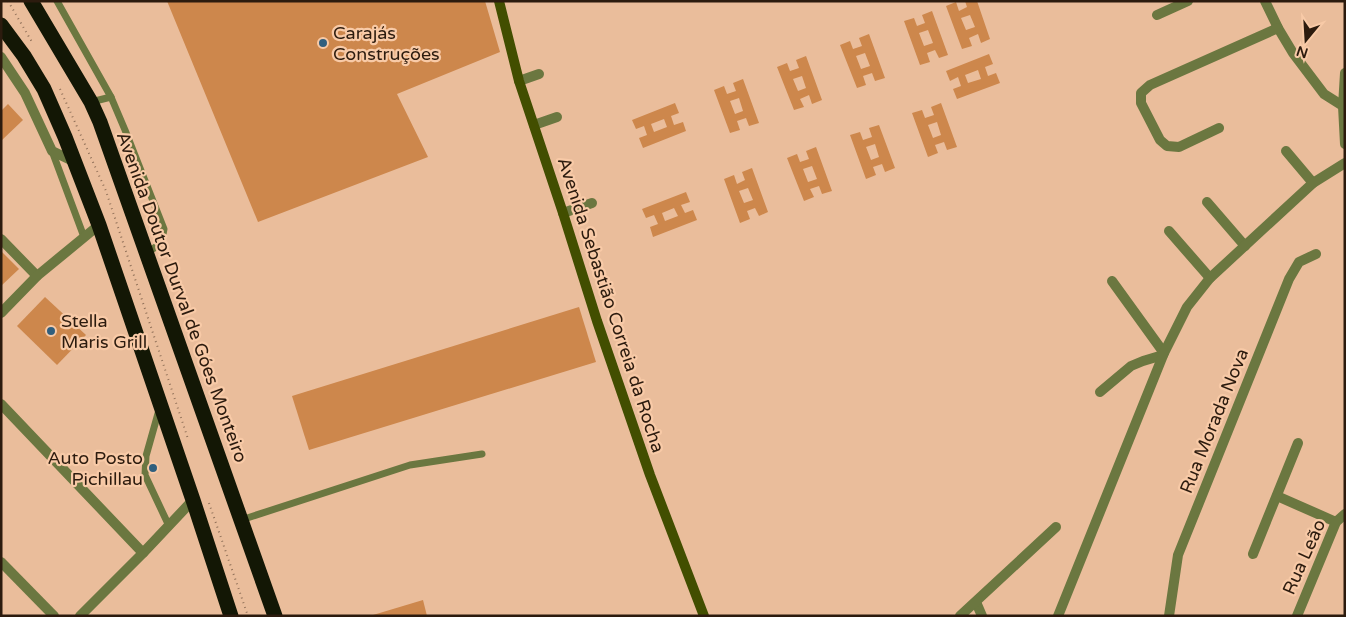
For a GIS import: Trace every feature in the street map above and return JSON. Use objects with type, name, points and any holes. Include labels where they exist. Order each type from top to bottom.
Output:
[{"type":"highway","name":"Avenida Doutor Durval de Góes Monteiro","points":[[35,2],[91,102],[100,122],[276,616]]},
{"type":"highway","points":[[1,25],[24,56],[44,89],[75,162],[99,225],[161,405],[231,616]]},
{"type":"street","name":"Avenida Sebastião Correia da Rocha","points":[[499,1],[519,81],[597,321],[650,475],[704,616]]},
{"type":"street","points":[[1157,15],[1188,1]]},
{"type":"street","points":[[1265,1],[1293,53],[1324,94],[1344,106]]},
{"type":"street","points":[[1219,128],[1179,147],[1167,146],[1160,140],[1141,103],[1141,93],[1150,85],[1278,28]]},
{"type":"street","points":[[1,57],[25,93],[52,151],[75,162]]},
{"type":"street","points":[[1345,73],[1345,144]]},
{"type":"street","points":[[519,81],[539,74]]},
{"type":"street","points":[[534,125],[558,117]]},
{"type":"street","points":[[1286,151],[1313,183]]},
{"type":"street","points":[[1058,616],[1164,354],[1187,307],[1210,278],[1313,183],[1345,163]]},
{"type":"street","points":[[1207,202],[1245,246]]},
{"type":"street","points":[[563,213],[592,204]]},
{"type":"street","points":[[1,313],[37,276],[99,225]]},
{"type":"street","points":[[1169,231],[1210,278]]},
{"type":"street","points":[[1,239],[37,276]]},
{"type":"street","name":"Rua Morada Nova","points":[[1169,616],[1178,555],[1289,279],[1300,262],[1316,254]]},
{"type":"street","points":[[1112,281],[1164,354]]},
{"type":"street","points":[[1100,392],[1132,366],[1164,354]]},
{"type":"street","points":[[1,404],[143,553]]},
{"type":"street","points":[[1253,554],[1298,443]]},
{"type":"street","points":[[1277,496],[1336,522]]},
{"type":"street","points":[[80,616],[193,500]]},
{"type":"street","name":"Rua Leão","points":[[1297,616],[1336,522],[1345,514]]},
{"type":"street","points":[[960,616],[1056,527]]},
{"type":"street","points":[[1,562],[54,616]]},
{"type":"street","points":[[976,602],[982,616]]},
{"type":"street","points":[[91,605],[94,616]]},
{"type":"lane","points":[[58,1],[111,97],[164,229],[162,240],[156,248],[147,252]]},
{"type":"lane","points":[[91,102],[111,97]]},
{"type":"lane","points":[[52,151],[84,237]]},
{"type":"lane","points":[[161,405],[146,456],[146,475],[168,526]]},
{"type":"lane","points":[[241,520],[410,465],[482,454]]},
{"type":"building","points":[[167,1],[485,1],[500,52],[397,94],[428,157],[258,222]]},
{"type":"building","points":[[965,1],[977,1],[990,39],[981,43],[978,34],[969,38],[972,46],[962,49],[946,6],[956,2],[959,11],[967,7]],"holes":[[[970,15],[975,27],[966,30],[961,18]]]},
{"type":"building","points":[[932,11],[948,55],[939,58],[935,50],[927,53],[930,62],[920,65],[904,21],[914,18],[917,26],[925,23],[922,15]],"holes":[[[928,30],[933,43],[924,46],[919,33]]]},
{"type":"building","points":[[869,34],[885,78],[875,81],[872,73],[863,76],[866,85],[857,88],[840,45],[850,41],[853,49],[862,46],[859,38]],"holes":[[[865,53],[870,66],[861,69],[856,56]]]},
{"type":"building","points":[[989,54],[993,64],[985,67],[988,76],[996,73],[1000,83],[957,99],[953,89],[961,86],[958,77],[950,81],[946,71]],"holes":[[[978,70],[981,79],[968,83],[965,75]]]},
{"type":"building","points":[[806,56],[822,100],[812,104],[809,95],[800,99],[804,107],[794,110],[777,67],[787,63],[790,71],[799,68],[796,60]],"holes":[[[802,76],[806,88],[798,91],[793,79]]]},
{"type":"building","points":[[743,79],[759,123],[749,126],[746,118],[737,121],[740,130],[730,133],[714,90],[724,86],[727,94],[736,91],[733,83]],"holes":[[[739,98],[743,111],[735,114],[730,101]]]},
{"type":"building","points":[[675,103],[679,113],[671,116],[674,125],[683,122],[686,131],[643,148],[639,138],[647,135],[644,126],[636,129],[632,120]],"holes":[[[664,119],[667,127],[654,132],[651,124]]]},
{"type":"building","points":[[941,103],[957,147],[947,150],[944,142],[935,145],[938,153],[928,157],[912,113],[922,110],[925,118],[934,115],[931,107]],"holes":[[[937,122],[941,135],[933,138],[928,125]]]},
{"type":"building","points":[[8,104],[23,120],[1,141],[1,111]]},
{"type":"building","points":[[879,125],[895,168],[885,172],[882,164],[873,167],[876,175],[866,179],[850,135],[860,132],[863,140],[872,137],[869,128]],"holes":[[[875,144],[879,157],[871,160],[866,147]]]},
{"type":"building","points":[[816,147],[832,191],[822,194],[819,186],[810,189],[814,197],[804,201],[787,158],[797,154],[800,162],[809,159],[806,151]],"holes":[[[812,166],[817,179],[808,182],[803,169]]]},
{"type":"building","points":[[752,168],[768,212],[759,216],[755,208],[747,211],[750,219],[740,223],[724,179],[734,175],[737,184],[745,180],[742,172]],"holes":[[[748,188],[753,200],[744,203],[739,191]]]},
{"type":"building","points":[[686,192],[690,202],[681,205],[685,213],[693,210],[697,220],[653,237],[650,227],[658,224],[654,215],[646,218],[642,209]],"holes":[[[674,208],[678,216],[665,221],[662,213]]]},
{"type":"building","points":[[1,251],[19,269],[1,286]]},
{"type":"building","name":"Stella Maris Grill","points":[[45,297],[86,335],[57,365],[17,326]]},
{"type":"building","points":[[579,307],[596,362],[309,450],[292,396]]},
{"type":"building","points":[[423,600],[427,616],[373,616],[373,615]]},
{"type":"place","name":"Carajás Construções","points":[[323,43]]},
{"type":"place","name":"Stella Maris Grill","points":[[51,331]]},
{"type":"place","name":"Auto Posto Pichillau","points":[[153,468]]}]
